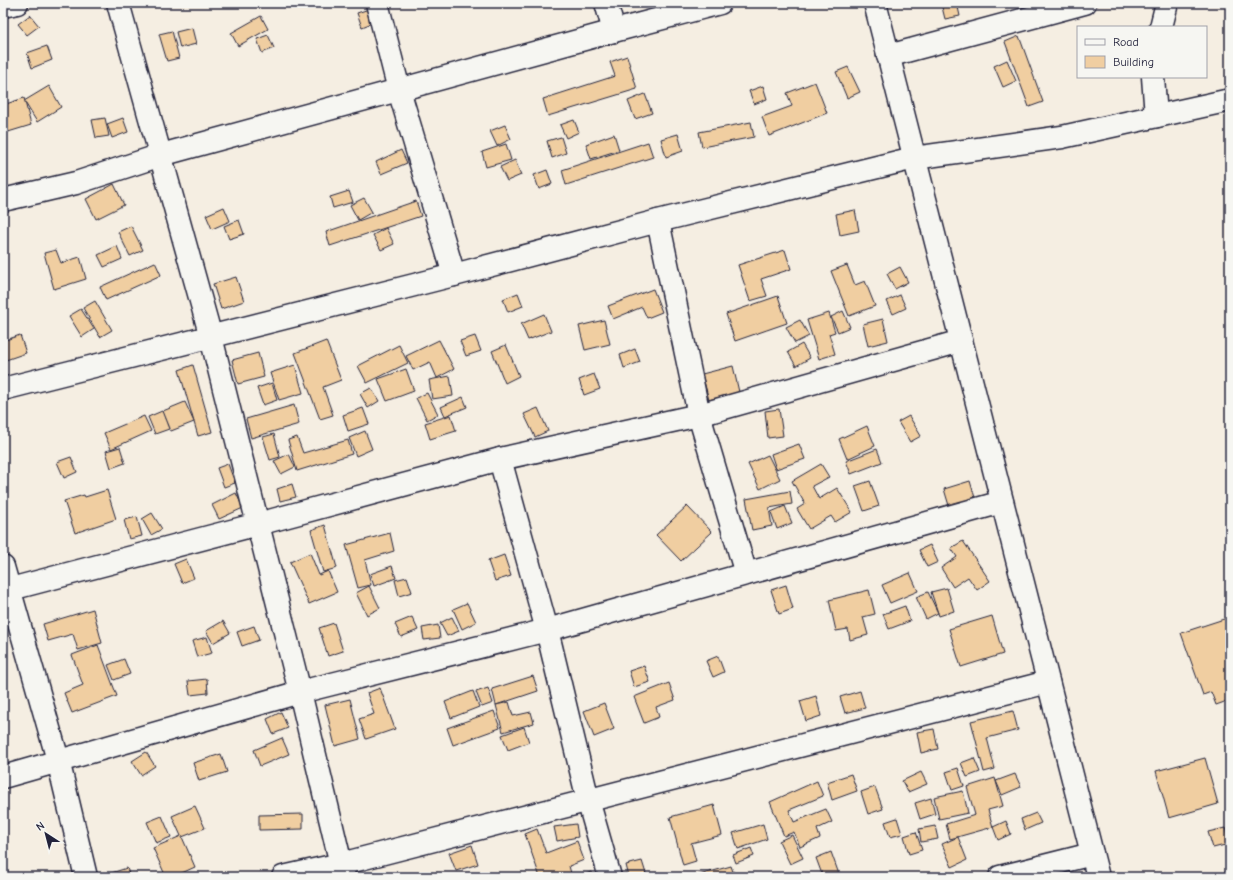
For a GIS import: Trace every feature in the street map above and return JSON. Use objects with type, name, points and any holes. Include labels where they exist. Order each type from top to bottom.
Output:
[{"type":"street","points":[[3,6],[17,3]]},
{"type":"street","points":[[118,3],[211,337],[343,870]]},
{"type":"street","points":[[377,3],[399,90],[454,275]]},
{"type":"street","points":[[606,3],[614,31]]},
{"type":"street","points":[[3,200],[76,183],[161,155],[720,3]]},
{"type":"street","points":[[875,3],[1098,877]]},
{"type":"street","points":[[888,56],[1085,3]]},
{"type":"street","points":[[1161,26],[1167,3]]},
{"type":"street","points":[[1153,78],[1156,116]]},
{"type":"street","points":[[3,389],[454,275],[658,221],[914,158],[1062,137],[1230,100]]},
{"type":"street","points":[[658,221],[700,415],[746,574]]},
{"type":"street","points":[[6,590],[500,459],[700,415],[961,341]]},
{"type":"street","points":[[500,459],[547,630],[588,800],[610,877]]},
{"type":"street","points":[[3,777],[58,760],[300,692],[547,630],[1002,502]]},
{"type":"street","points":[[3,568],[6,590],[58,760],[86,877]]},
{"type":"street","points":[[283,877],[343,870],[588,800],[1048,682]]},
{"type":"street","points":[[1000,877],[1092,854]]},
{"type":"building","points":[[941,3],[957,3],[960,16],[945,19]]},
{"type":"building","points":[[372,8],[377,21],[362,27],[357,13]]},
{"type":"building","points":[[30,15],[39,26],[27,35],[18,24]]},
{"type":"building","points":[[261,16],[268,29],[238,46],[231,33]]},
{"type":"building","points":[[192,28],[196,44],[180,48],[176,32]]},
{"type":"building","points":[[172,31],[179,58],[167,61],[159,34]]},
{"type":"building","points":[[268,35],[274,48],[262,53],[257,39]]},
{"type":"building","points":[[1019,36],[1043,102],[1029,107],[1005,42]]},
{"type":"building","points":[[47,46],[52,60],[32,68],[27,53]]},
{"type":"building","points":[[627,56],[637,89],[548,116],[543,99],[615,76],[610,62]]},
{"type":"building","points":[[1007,60],[1016,81],[1003,87],[994,66]]},
{"type":"building","points":[[848,67],[860,92],[847,98],[836,72]]},
{"type":"building","points":[[815,82],[827,113],[769,136],[762,117],[792,106],[787,93]]},
{"type":"building","points":[[49,86],[61,107],[37,122],[24,101]]},
{"type":"building","points":[[763,86],[767,99],[754,104],[749,91]]},
{"type":"building","points":[[645,94],[652,113],[635,119],[628,101]]},
{"type":"building","points":[[24,98],[31,125],[5,133],[3,126],[3,105]]},
{"type":"building","points":[[105,118],[109,136],[96,138],[92,120]]},
{"type":"building","points":[[123,118],[128,132],[112,138],[107,124]]},
{"type":"building","points":[[574,120],[579,132],[566,138],[560,125]]},
{"type":"building","points":[[751,122],[754,137],[702,147],[699,132]]},
{"type":"building","points":[[505,125],[511,139],[497,146],[490,131]]},
{"type":"building","points":[[614,134],[619,150],[591,159],[586,144]]},
{"type":"building","points":[[678,134],[683,151],[666,157],[661,139]]},
{"type":"building","points":[[561,137],[566,153],[552,158],[547,141]]},
{"type":"building","points":[[648,142],[653,157],[566,185],[562,170]]},
{"type":"building","points":[[506,144],[511,160],[486,167],[482,152]]},
{"type":"building","points":[[401,150],[407,163],[381,174],[376,162]]},
{"type":"building","points":[[515,160],[521,175],[507,181],[500,167]]},
{"type":"building","points":[[547,170],[552,184],[539,189],[534,175]]},
{"type":"building","points":[[114,184],[124,205],[96,219],[86,199]]},
{"type":"building","points":[[349,191],[353,202],[333,208],[330,197]]},
{"type":"building","points":[[364,198],[372,212],[358,220],[350,205]]},
{"type":"building","points":[[416,201],[421,216],[330,246],[326,232]]},
{"type":"building","points":[[224,207],[230,221],[212,229],[206,215]]},
{"type":"building","points":[[855,210],[859,231],[840,235],[836,214]]},
{"type":"building","points":[[239,220],[244,234],[229,239],[224,226]]},
{"type":"building","points":[[131,226],[143,250],[130,256],[118,232]]},
{"type":"building","points":[[386,228],[394,244],[381,250],[373,235]]},
{"type":"building","points":[[117,246],[122,259],[104,267],[98,255]]},
{"type":"building","points":[[56,250],[61,263],[80,257],[86,279],[54,289],[44,253]]},
{"type":"building","points":[[785,250],[791,269],[761,279],[767,296],[750,301],[738,265]]},
{"type":"building","points":[[155,262],[161,275],[106,300],[100,287]]},
{"type":"building","points":[[847,265],[855,285],[865,281],[875,306],[849,316],[831,271]]},
{"type":"building","points":[[900,267],[908,282],[895,289],[887,274]]},
{"type":"building","points":[[236,277],[244,301],[221,309],[213,284]]},
{"type":"building","points":[[653,289],[662,312],[647,318],[642,307],[613,319],[608,306]]},
{"type":"building","points":[[518,293],[523,306],[508,312],[503,299]]},
{"type":"building","points":[[900,295],[906,308],[893,314],[887,301]]},
{"type":"building","points":[[778,296],[787,323],[735,341],[726,314]]},
{"type":"building","points":[[95,301],[112,330],[100,337],[83,308]]},
{"type":"building","points":[[81,309],[94,329],[82,337],[69,316]]},
{"type":"building","points":[[843,311],[850,327],[838,332],[831,317]]},
{"type":"building","points":[[829,313],[835,332],[829,334],[835,354],[819,359],[807,320]]},
{"type":"building","points":[[544,314],[551,331],[528,340],[521,324]]},
{"type":"building","points":[[883,319],[888,341],[868,346],[863,324]]},
{"type":"building","points":[[604,320],[610,344],[585,350],[579,326]]},
{"type":"building","points":[[800,320],[809,336],[795,343],[786,327]]},
{"type":"building","points":[[20,335],[26,353],[3,361],[3,341]]},
{"type":"building","points":[[475,336],[481,351],[466,356],[460,341]]},
{"type":"building","points":[[439,340],[454,369],[437,378],[430,362],[413,370],[406,356]]},
{"type":"building","points":[[326,341],[341,380],[323,387],[333,415],[320,419],[295,353]]},
{"type":"building","points":[[802,344],[810,358],[796,366],[788,352]]},
{"type":"building","points":[[399,345],[408,363],[367,383],[358,366]]},
{"type":"building","points":[[506,345],[519,376],[505,383],[492,351]]},
{"type":"building","points":[[635,349],[640,362],[624,368],[620,355]]},
{"type":"building","points":[[258,353],[264,377],[238,384],[232,360]]},
{"type":"building","points":[[193,365],[212,432],[198,436],[179,370]]},
{"type":"building","points":[[295,365],[303,393],[279,400],[270,373]]},
{"type":"building","points":[[733,366],[739,392],[709,400],[702,374]]},
{"type":"building","points":[[406,369],[414,391],[387,401],[378,379]]},
{"type":"building","points":[[594,374],[600,389],[584,395],[579,380]]},
{"type":"building","points":[[450,376],[453,396],[432,399],[429,380]]},
{"type":"building","points":[[272,383],[277,400],[263,405],[257,388]]},
{"type":"building","points":[[371,388],[379,401],[368,408],[360,394]]},
{"type":"building","points":[[427,393],[438,414],[427,420],[416,398]]},
{"type":"building","points":[[463,397],[467,407],[445,416],[441,407]]},
{"type":"building","points":[[185,402],[194,422],[171,431],[163,411]]},
{"type":"building","points":[[294,405],[299,424],[251,438],[246,419]]},
{"type":"building","points":[[363,408],[369,424],[348,431],[343,415]]},
{"type":"building","points":[[538,408],[548,431],[535,437],[524,414]]},
{"type":"building","points":[[779,409],[783,436],[768,438],[765,411]]},
{"type":"building","points":[[162,411],[169,429],[155,434],[148,417]]},
{"type":"building","points":[[451,415],[456,431],[430,439],[425,423]]},
{"type":"building","points":[[144,416],[151,431],[111,449],[104,433]]},
{"type":"building","points":[[909,416],[921,436],[910,442],[898,422]]},
{"type":"building","points":[[867,426],[875,446],[847,459],[839,439]]},
{"type":"building","points":[[365,431],[372,449],[356,456],[349,438]]},
{"type":"building","points":[[274,434],[280,457],[270,460],[263,437]]},
{"type":"building","points":[[297,437],[303,453],[348,440],[352,454],[297,471],[288,440]]},
{"type":"building","points":[[799,444],[805,459],[776,469],[771,454]]},
{"type":"building","points":[[120,447],[125,463],[111,468],[106,451]]},
{"type":"building","points":[[877,449],[882,462],[851,474],[846,461]]},
{"type":"building","points":[[289,454],[295,467],[281,474],[274,461]]},
{"type":"building","points":[[768,455],[780,479],[760,489],[748,464]]},
{"type":"building","points":[[71,457],[77,472],[64,478],[57,462]]},
{"type":"building","points":[[228,464],[235,483],[224,487],[217,468]]},
{"type":"building","points":[[821,464],[829,477],[812,486],[819,499],[837,488],[852,512],[835,522],[831,516],[809,529],[797,509],[805,504],[792,481]]},
{"type":"building","points":[[870,481],[879,506],[864,511],[855,486]]},
{"type":"building","points":[[970,481],[976,501],[950,509],[944,489]]},
{"type":"building","points":[[292,484],[296,497],[280,501],[277,489]]},
{"type":"building","points":[[107,490],[116,519],[75,533],[64,501],[84,495],[85,497]]},
{"type":"building","points":[[790,491],[792,504],[769,508],[772,526],[752,530],[746,499]]},
{"type":"building","points":[[236,493],[243,508],[219,519],[212,505]]},
{"type":"building","points":[[687,506],[712,532],[681,561],[656,535]]},
{"type":"building","points":[[785,506],[792,523],[777,529],[771,512]]},
{"type":"building","points":[[152,513],[162,529],[151,535],[142,519]]},
{"type":"building","points":[[137,517],[142,536],[129,539],[124,520]]},
{"type":"building","points":[[325,525],[337,568],[323,572],[311,530]]},
{"type":"building","points":[[390,533],[394,551],[365,560],[371,585],[358,588],[346,545]]},
{"type":"building","points":[[963,541],[990,581],[977,590],[968,577],[953,587],[941,568],[957,557],[951,548]]},
{"type":"building","points":[[930,545],[938,562],[927,567],[919,550]]},
{"type":"building","points":[[310,553],[319,575],[328,571],[337,592],[309,604],[290,562]]},
{"type":"building","points":[[504,555],[511,576],[495,581],[488,561]]},
{"type":"building","points":[[186,559],[194,578],[182,583],[174,564]]},
{"type":"building","points":[[392,566],[396,578],[374,586],[370,574]]},
{"type":"building","points":[[910,573],[918,591],[890,603],[882,585]]},
{"type":"building","points":[[407,577],[412,592],[399,596],[395,580]]},
{"type":"building","points":[[786,585],[793,609],[779,614],[771,590]]},
{"type":"building","points":[[369,586],[380,608],[367,615],[356,593]]},
{"type":"building","points":[[947,588],[954,611],[939,616],[931,592]]},
{"type":"building","points":[[869,590],[875,614],[863,617],[868,635],[850,640],[848,629],[836,631],[829,600]]},
{"type":"building","points":[[928,592],[938,613],[926,619],[916,597]]},
{"type":"building","points":[[467,603],[476,622],[462,629],[453,609]]},
{"type":"building","points":[[905,606],[910,621],[889,629],[883,614]]},
{"type":"building","points":[[93,609],[102,643],[78,650],[73,634],[48,641],[43,624]]},
{"type":"building","points":[[992,616],[1003,654],[961,667],[949,629]]},
{"type":"building","points":[[412,617],[418,630],[401,637],[395,624]]},
{"type":"building","points":[[452,617],[459,631],[447,636],[440,623]]},
{"type":"building","points":[[1230,617],[1230,700],[1216,705],[1211,692],[1203,695],[1181,633]]},
{"type":"building","points":[[223,621],[230,633],[213,643],[206,631]]},
{"type":"building","points":[[334,623],[343,651],[328,656],[319,628]]},
{"type":"building","points":[[438,625],[440,638],[424,640],[422,628]]},
{"type":"building","points":[[254,626],[259,640],[242,646],[237,632]]},
{"type":"building","points":[[207,637],[212,653],[197,657],[192,641]]},
{"type":"building","points":[[98,645],[117,696],[72,713],[64,693],[83,685],[72,655]]},
{"type":"building","points":[[718,656],[724,672],[713,677],[706,661]]},
{"type":"building","points":[[124,659],[130,674],[114,680],[108,665]]},
{"type":"building","points":[[644,666],[650,682],[634,687],[629,671]]},
{"type":"building","points":[[533,676],[538,691],[496,705],[492,689]]},
{"type":"building","points":[[207,679],[208,693],[190,695],[188,681]]},
{"type":"building","points":[[669,683],[675,700],[656,707],[659,717],[644,723],[634,697]]},
{"type":"building","points":[[380,688],[395,729],[366,739],[359,719],[374,714],[367,693]]},
{"type":"building","points":[[488,688],[493,703],[482,707],[476,692]]},
{"type":"building","points":[[473,691],[479,707],[451,718],[445,702]]},
{"type":"building","points":[[860,691],[865,708],[845,713],[840,697]]},
{"type":"building","points":[[816,696],[821,716],[806,721],[800,701]]},
{"type":"building","points":[[350,699],[360,739],[335,746],[325,705]]},
{"type":"building","points":[[509,702],[513,716],[531,712],[534,723],[503,732],[496,705]]},
{"type":"building","points":[[604,703],[614,729],[594,737],[584,711]]},
{"type":"building","points":[[494,711],[500,728],[453,745],[447,728]]},
{"type":"building","points":[[1013,711],[1018,730],[987,738],[995,769],[984,772],[971,721]]},
{"type":"building","points":[[281,712],[288,728],[273,734],[267,719]]},
{"type":"building","points":[[524,727],[529,742],[508,750],[502,735]]},
{"type":"building","points":[[934,729],[938,749],[921,753],[917,732]]},
{"type":"building","points":[[282,738],[289,754],[260,766],[254,750]]},
{"type":"building","points":[[146,752],[155,766],[141,775],[132,761]]},
{"type":"building","points":[[221,754],[227,772],[199,781],[193,763]]},
{"type":"building","points":[[974,758],[980,772],[967,777],[961,763]]},
{"type":"building","points":[[1205,758],[1218,804],[1169,818],[1156,771]]},
{"type":"building","points":[[958,768],[964,786],[952,790],[946,772]]},
{"type":"building","points":[[921,772],[927,784],[908,792],[902,781]]},
{"type":"building","points":[[851,774],[857,791],[832,800],[827,782]]},
{"type":"building","points":[[1015,774],[1021,787],[1002,795],[996,781]]},
{"type":"building","points":[[995,778],[1003,806],[988,810],[993,827],[950,839],[946,824],[975,815],[967,787]]},
{"type":"building","points":[[817,781],[823,796],[789,810],[794,822],[826,809],[832,822],[817,829],[820,838],[800,847],[794,832],[784,836],[770,802]]},
{"type":"building","points":[[875,787],[883,809],[868,814],[861,792]]},
{"type":"building","points":[[963,791],[968,813],[939,819],[934,797]]},
{"type":"building","points":[[931,798],[935,814],[920,819],[915,803]]},
{"type":"building","points":[[714,805],[722,835],[691,843],[696,861],[683,865],[670,817]]},
{"type":"building","points":[[195,806],[205,828],[182,837],[195,867],[173,877],[166,877],[153,848],[181,836],[172,816]]},
{"type":"building","points":[[1036,813],[1041,823],[1025,830],[1021,819]]},
{"type":"building","points":[[303,814],[303,829],[259,830],[259,815]]},
{"type":"building","points":[[162,816],[171,837],[156,843],[147,822]]},
{"type":"building","points":[[897,818],[902,834],[890,837],[885,822]]},
{"type":"building","points":[[1006,821],[1011,834],[998,840],[993,827]]},
{"type":"building","points":[[576,824],[578,837],[557,841],[554,827]]},
{"type":"building","points":[[763,824],[767,839],[738,849],[733,833]]},
{"type":"building","points":[[935,826],[938,839],[921,842],[919,829]]},
{"type":"building","points":[[1225,828],[1229,844],[1213,848],[1208,832]]},
{"type":"building","points":[[537,829],[546,853],[577,841],[584,860],[569,866],[572,877],[540,877],[525,834]]},
{"type":"building","points":[[916,832],[922,850],[909,854],[904,836]]},
{"type":"building","points":[[792,835],[803,858],[790,864],[779,841]]},
{"type":"building","points":[[958,837],[967,860],[952,867],[942,844]]},
{"type":"building","points":[[472,845],[478,864],[456,871],[449,853]]},
{"type":"building","points":[[751,848],[754,856],[736,863],[733,855]]},
{"type":"building","points":[[831,852],[840,877],[823,877],[816,858]]},
{"type":"building","points":[[642,861],[647,877],[629,877],[626,865]]},
{"type":"building","points":[[731,866],[735,877],[692,877]]},
{"type":"building","points":[[127,868],[130,877],[108,877],[108,874]]},
{"type":"building","points":[[591,872],[593,877],[577,877]]}]
